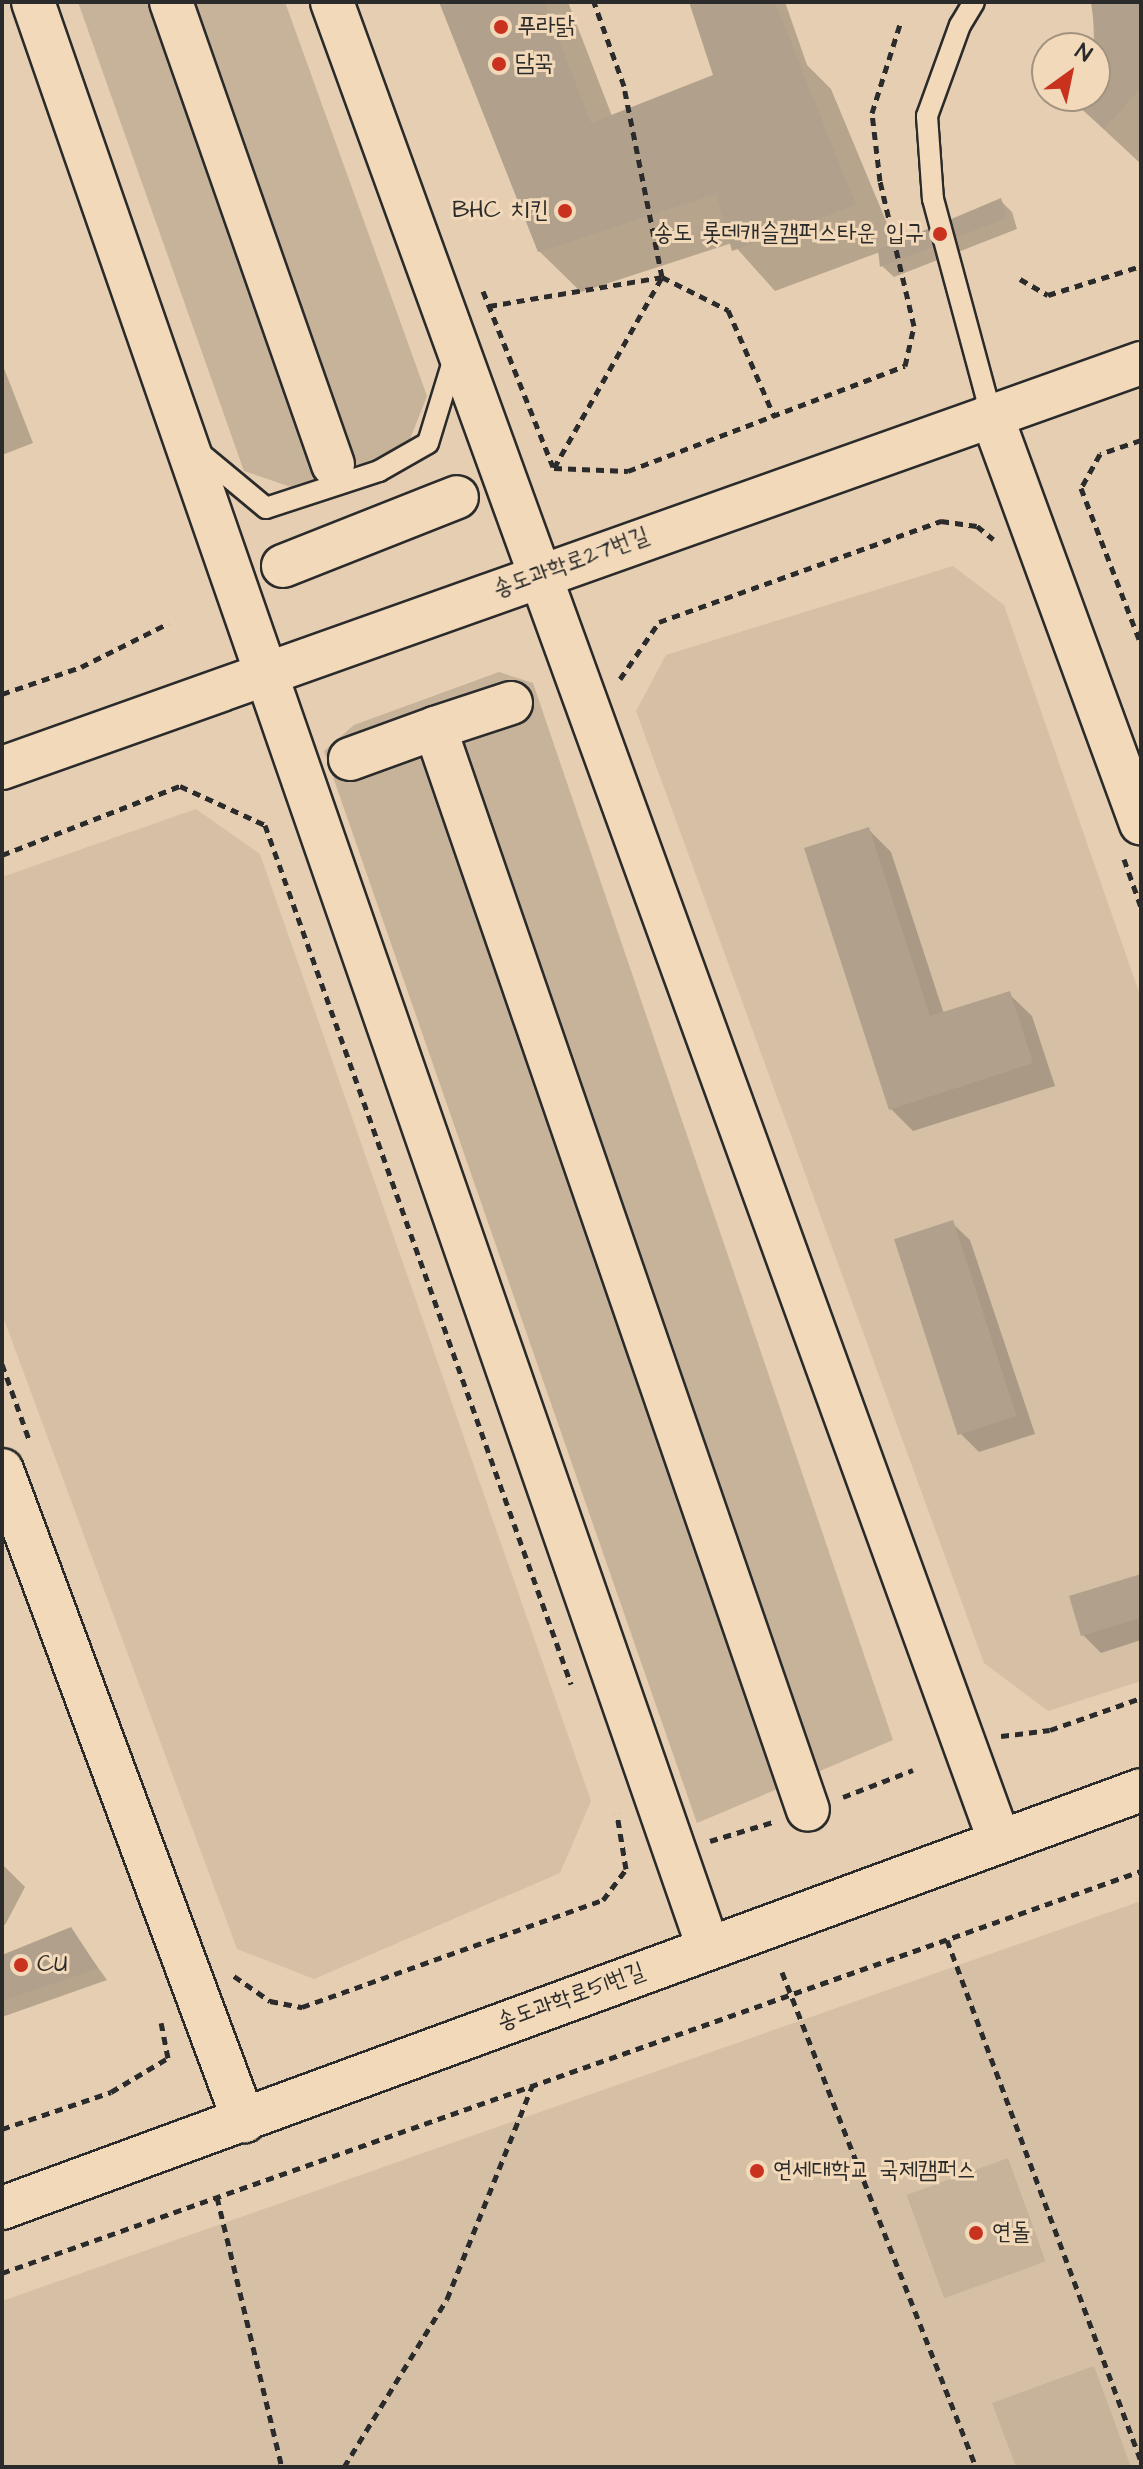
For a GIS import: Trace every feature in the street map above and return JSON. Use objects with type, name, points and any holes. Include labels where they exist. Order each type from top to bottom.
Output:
[{"type":"street","points":[[33,2],[271,676],[708,1947]]},
{"type":"street","points":[[171,2],[333,464]]},
{"type":"street","points":[[332,2],[999,1840]]},
{"type":"street","name":"송도과학로27번길","points":[[2,768],[271,676],[541,573],[1141,363]]},
{"type":"street","points":[[991,414],[1141,823]]},
{"type":"street","points":[[283,566],[457,497]]},
{"type":"street","points":[[350,759],[511,703]]},
{"type":"street","points":[[435,728],[808,1810]]},
{"type":"street","points":[[18,1461],[244,2121]]},
{"type":"street","name":"송도과학로51번길","points":[[2,2208],[244,2121],[472,2032],[1141,1790]]},
{"type":"lane","points":[[974,2],[960,25],[927,116],[933,199],[991,414]]},
{"type":"lane","points":[[189,444],[266,508],[379,471],[428,443],[458,346]]},
{"type":"path","points":[[594,2],[624,86],[662,277],[554,468],[628,471],[905,366],[914,326],[880,181],[872,113],[900,24]]},
{"type":"path","points":[[1020,279],[1048,295],[1141,266]]},
{"type":"path","points":[[489,306],[662,277],[728,310],[774,416]]},
{"type":"path","points":[[1141,440],[1100,454],[1081,488],[1141,644]]},
{"type":"path","points":[[615,687],[659,622],[941,521],[977,526],[999,544]]},
{"type":"path","points":[[2,694],[81,667],[169,623]]},
{"type":"path","points":[[2,855],[180,786],[265,825],[574,1693]]},
{"type":"path","points":[[2,1364],[18,1461]]},
{"type":"path","points":[[993,1722],[998,1736],[1050,1730],[1141,1698]]},
{"type":"path","points":[[221,1966],[270,2001],[302,2007],[603,1900],[626,1869],[611,1798]]},
{"type":"path","points":[[705,1842],[733,1836]]},
{"type":"path","points":[[2,2273],[1141,1871]]},
{"type":"path","points":[[947,1940],[1141,2461]]},
{"type":"path","points":[[782,1972],[976,2467]]},
{"type":"path","points":[[2,2129],[111,2092],[168,2058],[158,2013]]},
{"type":"path","points":[[344,2467],[447,2299],[532,2086]]},
{"type":"path","points":[[217,2197],[282,2467]]},
{"type":"shaded area","points":[[78,2],[285,2],[427,396],[405,452],[297,489],[244,471]]},
{"type":"shaded area","points":[[953,566],[1004,605],[1141,998],[1141,1681],[1048,1711],[984,1663],[636,711],[666,655]]},
{"type":"shaded area","points":[[499,672],[533,683],[893,1740],[697,1823],[324,751],[354,725]]},
{"type":"shaded area","points":[[196,809],[260,854],[591,1801],[560,1873],[314,1979],[237,1949],[2,1314],[2,877]]},
{"type":"shaded area","name":"연세대학교 국제캠퍼스","points":[[1141,1901],[1141,2467],[2,2467],[2,2301]]},
{"type":"shaded area","points":[[1008,2158],[1046,2261],[944,2298],[907,2195]]},
{"type":"shaded area","points":[[1094,2366],[1131,2467],[1016,2467],[992,2403]]},
{"type":"building","points":[[439,2],[544,2],[591,123],[713,75],[689,2],[775,2],[856,205],[732,251],[716,194],[538,252]]},
{"type":"building","points":[[1091,2],[1141,2],[1141,88],[1104,129],[1085,112],[1111,112],[1111,32],[1095,32]]},
{"type":"building","name":"송도 롯데캐슬캠퍼스타운 입구","points":[[1001,198],[1007,218],[880,267],[878,250]]},
{"type":"building","points":[[869,827],[930,1016],[1010,991],[1033,1063],[889,1110],[804,848]]},
{"type":"building","points":[[953,1220],[1017,1416],[958,1435],[894,1239]]},
{"type":"building","points":[[1141,1574],[1141,1618],[1081,1636],[1069,1596]]},
{"type":"building","points":[[71,1927],[98,1968],[2,2001],[2,1955]]},
{"type":"place","name":"푸라닭","points":[[501,27]]},
{"type":"place","name":"담꾹","points":[[499,64]]},
{"type":"place","name":"BHC 치킨","points":[[565,211]]},
{"type":"place","name":"송도 롯데캐슬캠퍼스타운 입구","points":[[940,234]]},
{"type":"place","name":"CU","points":[[21,1965]]},
{"type":"place","name":"연세대학교 국제캠퍼스","points":[[757,2171]]},
{"type":"place","name":"연돌","points":[[976,2233]]}]
